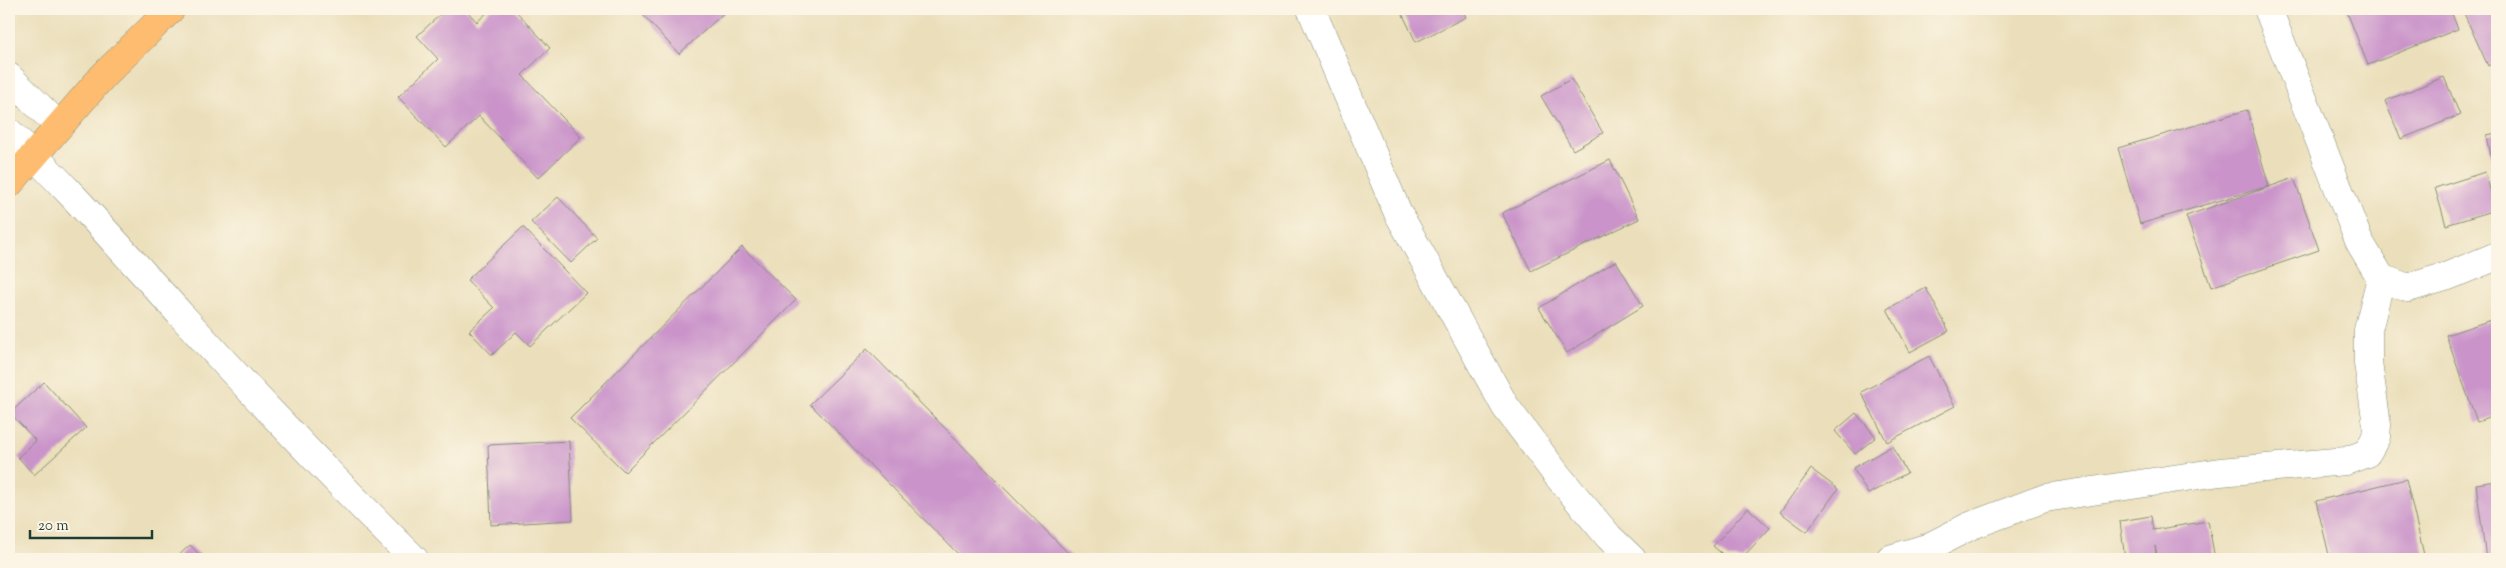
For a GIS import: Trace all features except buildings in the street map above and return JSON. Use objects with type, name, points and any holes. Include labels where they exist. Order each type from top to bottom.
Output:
[{"type":"highway","points":[[9,184],[103,76],[171,9]]},
{"type":"street","points":[[1311,9],[1398,213],[1505,406],[1557,475],[1609,537],[1632,559]]},
{"type":"street","points":[[2268,9],[2359,241],[2381,278],[2408,288],[2448,276],[2497,256]]},
{"type":"street","points":[[9,77],[59,126]]},
{"type":"street","points":[[9,132],[33,155],[350,495],[414,559]]},
{"type":"street","points":[[1890,559],[1927,548],[1970,526],[2045,498],[2220,472],[2346,461],[2367,453],[2376,437],[2377,425],[2368,363],[2368,330],[2381,278]]}]
